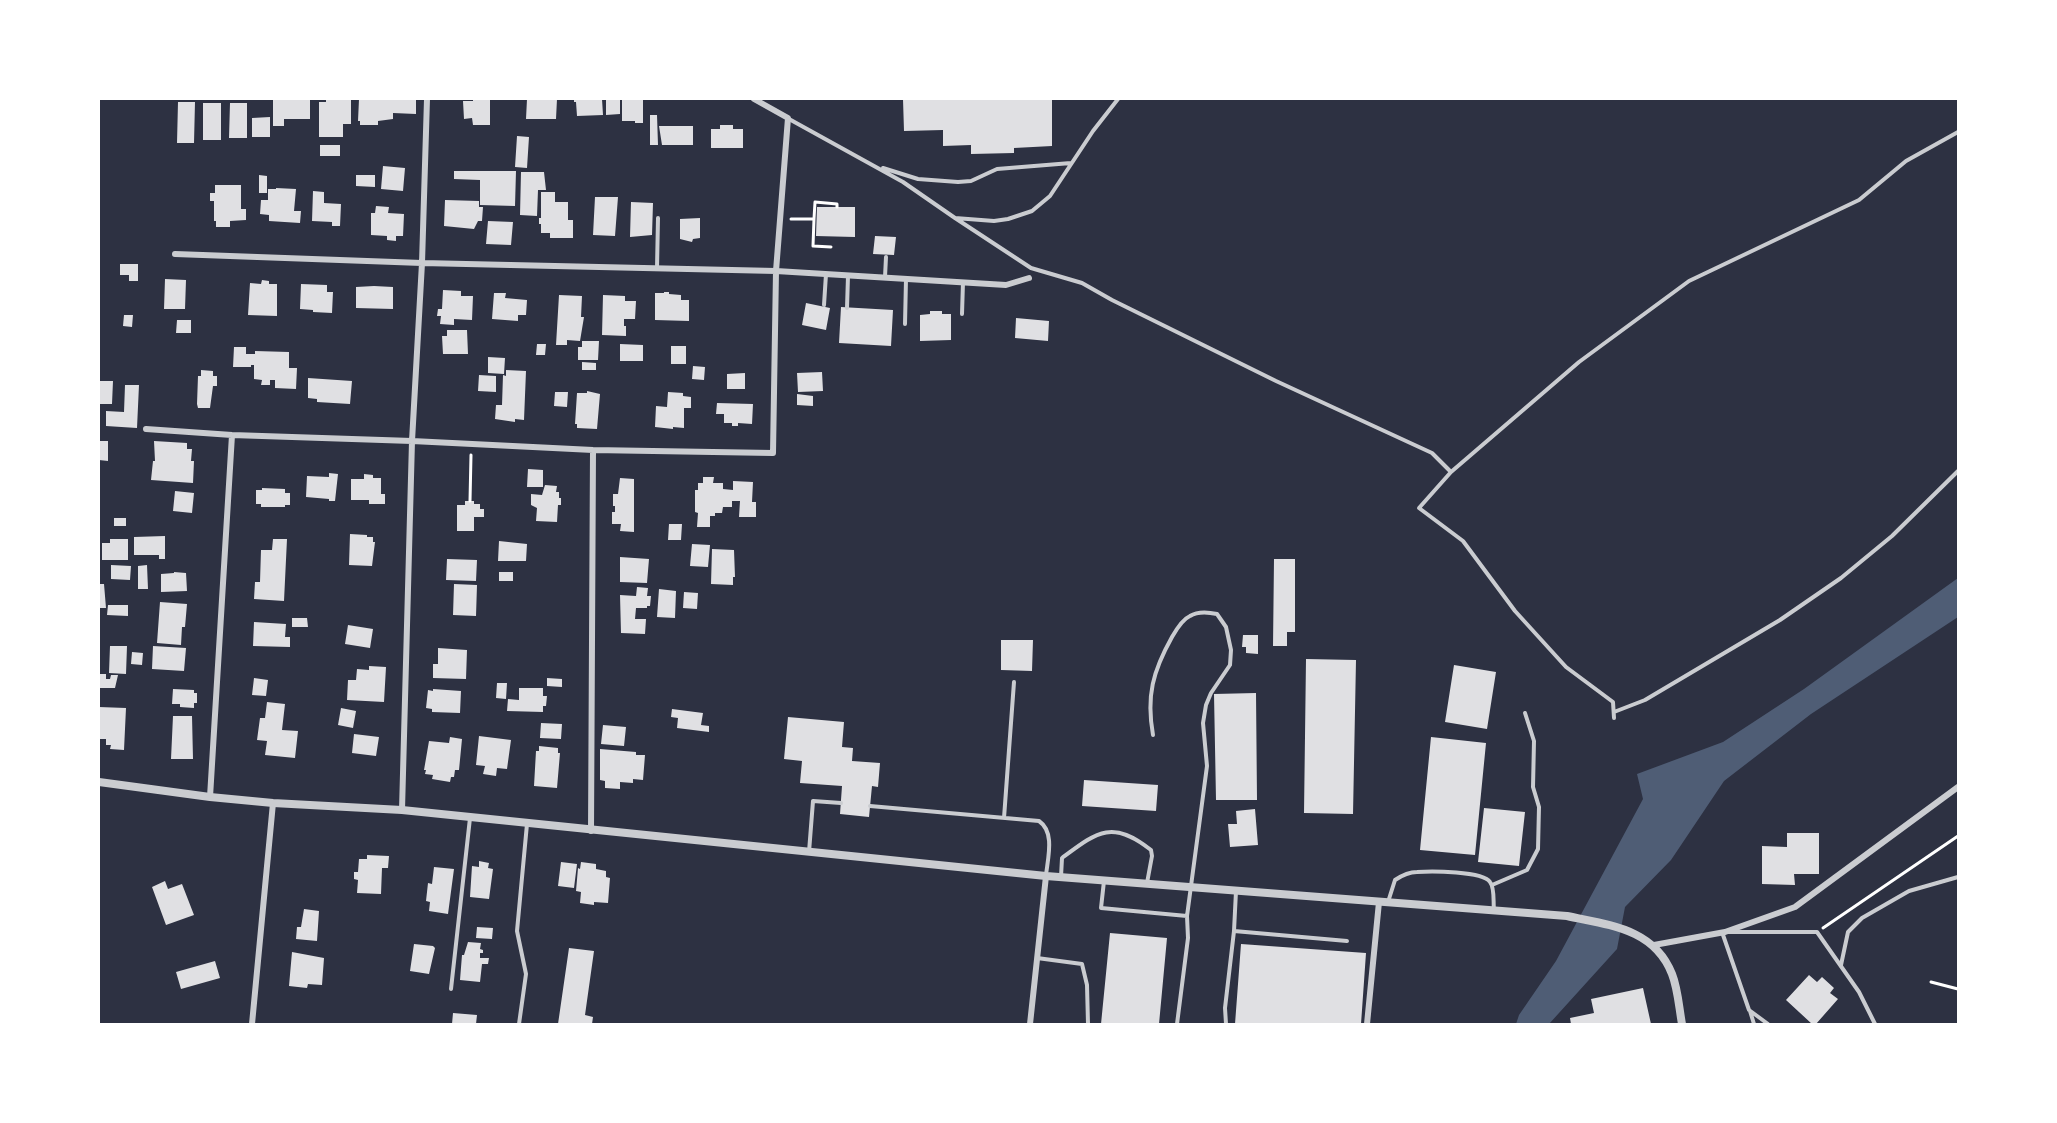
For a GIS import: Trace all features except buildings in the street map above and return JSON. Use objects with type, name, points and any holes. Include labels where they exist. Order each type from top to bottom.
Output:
[{"type":"street","points":[[402,810],[412,441],[422,263],[427,99]]},
{"type":"street","points":[[146,429],[232,435],[593,450],[773,453],[776,271],[788,118],[754,99]]},
{"type":"street","points":[[175,254],[422,263],[776,271],[1006,285],[1029,278]]},
{"type":"street","points":[[210,796],[232,435]]},
{"type":"street","points":[[591,831],[593,450]]},
{"type":"street","points":[[99,782],[273,803],[402,810],[1046,876],[1567,916],[1626,929],[1654,945],[1672,973],[1682,1024]]},
{"type":"street","points":[[1654,945],[1723,932],[1795,907],[1958,787]]},
{"type":"street","points":[[252,1024],[273,803]]},
{"type":"street","points":[[1030,1024],[1046,876]]},
{"type":"street","points":[[1367,1024],[1383,902]]},
{"type":"lane","points":[[955,218],[994,221],[1032,211],[1050,196],[1118,99]]},
{"type":"lane","points":[[788,118],[903,182],[1031,268],[1082,284],[1276,381],[1432,453],[1451,472]]},
{"type":"lane","points":[[1614,718],[1613,702],[1566,667],[1515,611],[1463,541],[1419,508],[1451,472],[1579,362],[1689,280],[1859,200],[1906,161],[1958,132]]},
{"type":"lane","points":[[877,166],[918,179],[971,182],[997,169],[1071,163]]},
{"type":"lane","points":[[657,268],[658,219]]},
{"type":"lane","points":[[885,277],[886,257]]},
{"type":"lane","points":[[824,305],[826,274]]},
{"type":"lane","points":[[847,308],[848,275]]},
{"type":"lane","points":[[905,324],[906,278]]},
{"type":"lane","points":[[962,314],[963,282]]},
{"type":"lane","points":[[1614,712],[1645,700],[1780,620],[1841,578],[1892,536],[1958,471]]},
{"type":"lane","points":[[1153,735],[1149,717],[1155,670],[1167,646],[1175,631],[1188,616],[1207,612],[1217,614],[1226,627],[1231,650],[1230,664],[1211,693],[1203,723],[1208,766],[1190,887],[1187,916],[1188,938],[1177,1024]]},
{"type":"lane","points":[[1004,818],[1014,681]]},
{"type":"lane","points":[[1492,885],[1527,870],[1538,849],[1539,807],[1533,787],[1534,741],[1526,713]]},
{"type":"lane","points":[[809,853],[813,801],[841,803]]},
{"type":"lane","points":[[870,806],[1039,821],[1045,826],[1049,836],[1046,876]]},
{"type":"lane","points":[[451,989],[470,818]]},
{"type":"lane","points":[[519,1024],[526,974],[517,931],[527,824]]},
{"type":"lane","points":[[1061,877],[1062,858],[1097,833],[1112,832],[1136,838],[1151,850],[1147,884]]},
{"type":"lane","points":[[1383,902],[1395,880],[1415,872],[1478,874],[1489,879],[1492,885],[1494,910]]},
{"type":"lane","points":[[1841,966],[1848,932],[1862,918],[1909,891],[1958,878]]},
{"type":"lane","points":[[1104,880],[1101,908],[1187,916]]},
{"type":"lane","points":[[1226,1024],[1225,1008],[1236,891]]},
{"type":"lane","points":[[1234,931],[1347,941]]},
{"type":"lane","points":[[1754,1024],[1723,932],[1817,932],[1859,992],[1875,1024]]},
{"type":"lane","points":[[1037,958],[1082,964],[1087,985],[1088,1024]]},
{"type":"lane","points":[[1749,1010],[1768,1024]]},
{"type":"path","points":[[831,247],[813,246],[815,202],[837,204],[837,207]]},
{"type":"path","points":[[780,218],[814,219]]},
{"type":"path","points":[[470,501],[472,444]]},
{"type":"path","points":[[1817,932],[1958,836]]},
{"type":"path","points":[[1931,982],[1958,989]]},
{"type":"water","points":[[1958,578],[1958,617],[1811,714],[1724,781],[1671,860],[1625,907],[1617,949],[1549,1024],[1516,1024],[1519,1015],[1556,961],[1643,799],[1637,774],[1723,742],[1804,689]]}]
